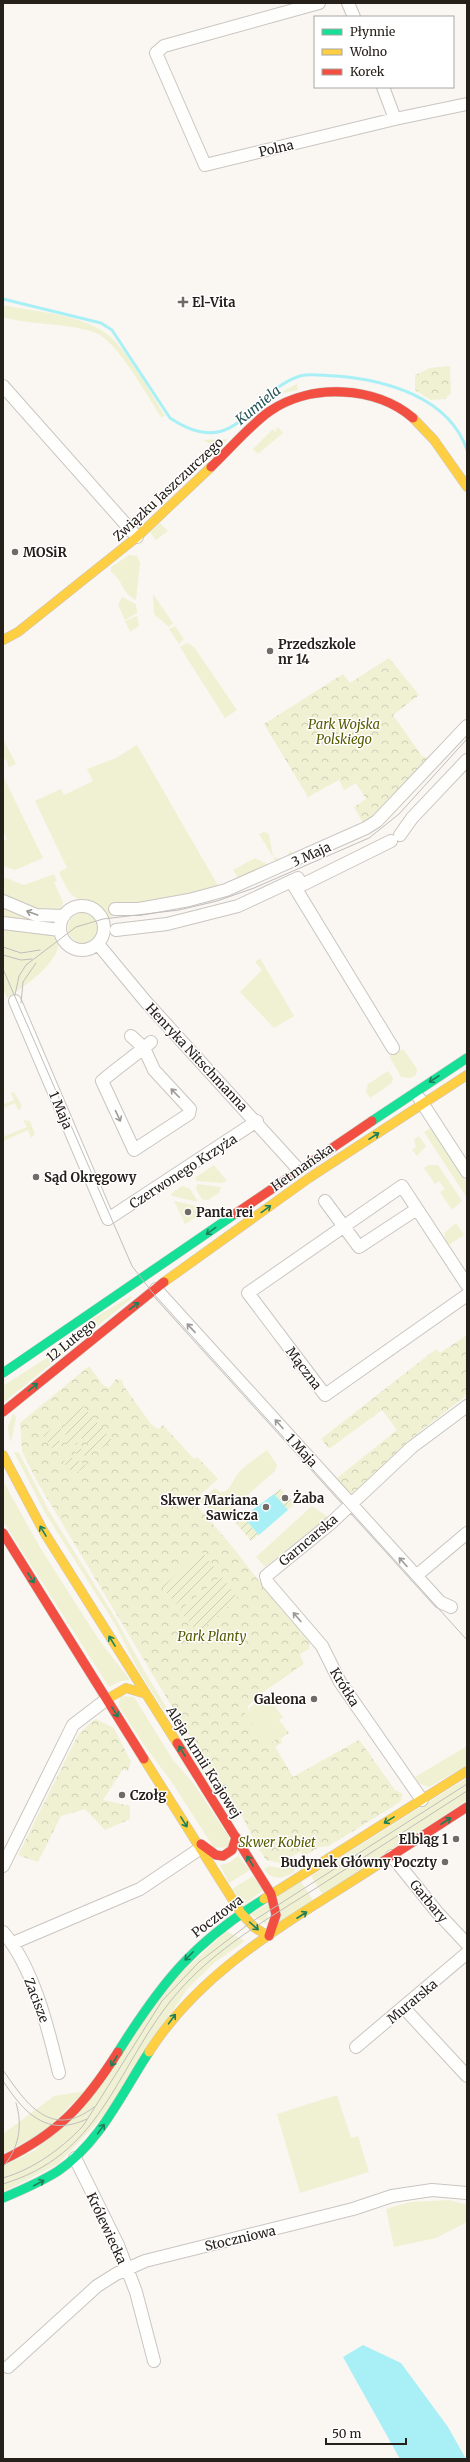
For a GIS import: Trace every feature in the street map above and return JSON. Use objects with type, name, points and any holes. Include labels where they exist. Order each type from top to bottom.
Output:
[{"type":"main road","name":"Związku Jaszczurczego","points":[[3,640],[18,632],[137,537],[270,411],[294,400],[319,394],[337,392],[365,395],[380,399],[402,410],[422,425],[446,455],[467,487]]},
{"type":"main road","name":"Hetmańska","points":[[139,1282],[298,1169],[467,1058]]},
{"type":"main road","name":"Hetmańska","points":[[156,1289],[309,1178],[467,1075]]},
{"type":"main road","name":"12 Lutego","points":[[3,1374],[94,1310],[139,1282]]},
{"type":"main road","name":"12 Lutego","points":[[3,1412],[156,1289]]},
{"type":"main road","name":"Aleja Armii Krajowej","points":[[3,1455],[44,1532],[271,1894],[276,1914],[274,1929],[269,1936]]},
{"type":"main road","points":[[3,1533],[241,1913],[255,1928],[269,1936]]},
{"type":"main road","points":[[107,1699],[126,1688],[146,1694]]},
{"type":"main road","name":"Pocztowa","points":[[3,2160],[38,2142],[73,2114],[88,2098],[165,1981],[199,1946],[241,1913],[467,1771]]},
{"type":"main road","points":[[3,2198],[47,2179],[75,2158],[102,2128],[155,2043],[192,1995],[224,1965],[467,1807]]},
{"type":"main road","points":[[198,1843],[216,1855],[223,1856],[232,1850],[236,1837]]},
{"type":"street","name":"Polna","points":[[319,3],[164,46],[156,52],[205,165],[396,119],[467,104]]},
{"type":"street","points":[[348,3],[354,16]]},
{"type":"street","points":[[382,88],[396,119]]},
{"type":"street","points":[[3,386],[137,537]]},
{"type":"street","name":"3 Maja","points":[[115,909],[146,907],[189,900],[226,890],[366,828],[376,822],[467,726]]},
{"type":"street","name":"3 Maja","points":[[116,930],[167,924],[238,906],[395,838],[467,760]]},
{"type":"street","points":[[297,881],[393,1048]]},
{"type":"street","points":[[3,901],[36,915],[64,916]]},
{"type":"street","points":[[79,906],[93,908],[99,913],[105,925],[105,932],[98,944],[92,948],[78,950],[64,941],[60,930],[64,916],[72,908],[79,906]]},
{"type":"street","points":[[3,923],[60,930]]},
{"type":"street","name":"Henryka Nitschmanna","points":[[98,944],[146,1002],[257,1121],[298,1169]]},
{"type":"street","name":"1 Maja","points":[[15,1001],[108,1219]]},
{"type":"street","points":[[131,1036],[148,1045],[154,1070],[190,1109],[189,1114],[134,1150],[102,1081],[132,1055],[148,1045]]},
{"type":"street","points":[[415,1092],[467,1172]]},
{"type":"street","name":"Czerwonego Krzyża","points":[[108,1219],[257,1121]]},
{"type":"street","name":"Mączna","points":[[467,1285],[402,1186],[248,1293],[325,1395],[467,1295]]},
{"type":"street","points":[[325,1201],[359,1247],[417,1209]]},
{"type":"street","name":"1 Maja","points":[[156,1289],[440,1602],[451,1607]]},
{"type":"street","name":"Garncarska","points":[[266,1576],[331,1523],[412,1447],[467,1406]]},
{"type":"street","points":[[416,1576],[467,1533]]},
{"type":"street","name":"Krótka","points":[[266,1576],[268,1583],[322,1646],[340,1682],[422,1800]]},
{"type":"street","points":[[3,1866],[73,1725],[107,1699]]},
{"type":"street","points":[[13,1943],[140,1889],[198,1843]]},
{"type":"street","name":"Garbary","points":[[392,1856],[437,1912],[467,1944]]},
{"type":"street","name":"Zacisze","points":[[3,1932],[13,1943],[48,2028],[59,2073]]},
{"type":"street","name":"Murarska","points":[[356,2047],[404,2008],[467,1953]]},
{"type":"street","points":[[404,2008],[467,2076]]},
{"type":"street","name":"Królewiecka","points":[[75,2158],[118,2245],[127,2269]]},
{"type":"street","name":"Stoczniowa","points":[[5,2367],[97,2286],[127,2269],[145,2261],[353,2210],[392,2196],[432,2190],[447,2190],[467,2193]]},
{"type":"street","points":[[127,2269],[142,2313],[154,2361]]},
{"type":"green space","points":[[3,305],[66,316],[90,324],[101,330],[119,346],[137,369],[165,416],[161,417],[132,370],[104,338],[96,333],[73,327],[26,322],[3,317]]},
{"type":"green space","points":[[450,366],[451,393],[445,399],[431,400],[415,390],[415,375],[430,368]]},
{"type":"green space","points":[[297,384],[298,390],[278,394]]},
{"type":"green space","points":[[278,427],[283,433],[258,454],[253,449],[273,429],[275,432],[277,430],[276,428]]},
{"type":"green space","points":[[228,439],[218,448],[203,440]]},
{"type":"green space","points":[[160,523],[168,531],[156,540],[150,532]]},
{"type":"green space","points":[[129,555],[137,556],[140,563],[136,600],[128,594],[118,579],[111,572],[111,567]]},
{"type":"green space","points":[[153,594],[173,623],[169,627],[154,614]]},
{"type":"green space","points":[[122,597],[136,604],[137,613],[125,620],[118,605]]},
{"type":"green space","points":[[137,616],[139,626],[130,632],[125,621]]},
{"type":"green space","points":[[175,626],[184,639],[179,644],[169,629]]},
{"type":"green space","points":[[187,643],[194,647],[237,710],[225,718],[180,647]]},
{"type":"green space","name":"Park Wojska Polskiego","points":[[389,658],[419,695],[393,715],[422,756],[435,760],[438,766],[389,819],[369,834],[354,807],[366,799],[356,783],[344,790],[339,780],[308,797],[264,724],[343,674],[350,683]]},
{"type":"green space","points":[[3,739],[16,764],[9,767],[6,759],[3,760]]},
{"type":"green space","points":[[137,745],[224,896],[178,908],[108,917],[101,908],[76,898],[68,890],[59,872],[67,868],[35,801],[61,789],[64,795],[93,781],[87,769],[116,758]]},
{"type":"green space","points":[[3,776],[43,858],[15,870],[3,866],[3,841],[7,839],[3,831]]},
{"type":"green space","points":[[264,832],[269,834],[273,857],[282,860],[288,855],[290,850],[295,858],[276,862],[259,834]]},
{"type":"green space","points":[[255,858],[269,865],[240,881],[233,870]]},
{"type":"green space","points":[[54,874],[57,881],[54,882],[63,902],[61,911],[46,913],[3,896],[3,877],[24,885]]},
{"type":"green space","points":[[3,907],[38,919],[55,922],[56,924],[3,919]]},
{"type":"green space","points":[[83,913],[94,917],[98,928],[94,939],[83,943],[72,939],[68,928],[72,917]]},
{"type":"green space","points":[[3,926],[55,935],[59,942],[53,959],[46,967],[31,981],[7,998],[3,989]]},
{"type":"green space","points":[[260,958],[294,1016],[274,1028],[240,992],[262,970],[255,962]]},
{"type":"green space","points":[[398,1050],[404,1050],[417,1069],[416,1075],[410,1078],[401,1077],[389,1056]]},
{"type":"green space","points":[[388,1071],[393,1078],[392,1083],[370,1098],[366,1092],[368,1084]]},
{"type":"green space","points":[[14,1092],[22,1106],[19,1111],[15,1103],[3,1108],[3,1105],[14,1100],[11,1093]]},
{"type":"green space","points":[[23,1120],[30,1121],[35,1134],[31,1138],[28,1130],[3,1141],[3,1137],[27,1127]]},
{"type":"green space","points":[[431,1128],[467,1183],[467,1198],[424,1132]]},
{"type":"green space","points":[[419,1136],[426,1146],[417,1156],[412,1150],[416,1147],[414,1139]]},
{"type":"green space","points":[[214,1165],[227,1181],[222,1183],[196,1181],[196,1177]]},
{"type":"green space","points":[[429,1165],[438,1165],[462,1201],[452,1210],[440,1192],[445,1189],[439,1181],[435,1184],[424,1168]]},
{"type":"green space","points":[[197,1184],[221,1187],[219,1193],[208,1200],[202,1199],[196,1189]]},
{"type":"green space","points":[[182,1186],[190,1189],[198,1202],[172,1196],[171,1194]]},
{"type":"green space","points":[[174,1201],[201,1207],[198,1216],[185,1224]]},
{"type":"green space","points":[[456,1223],[464,1235],[447,1246],[444,1233]]},
{"type":"green space","points":[[131,1296],[132,1298],[3,1403],[3,1386],[59,1350],[94,1318]]},
{"type":"green space","points":[[467,1335],[467,1392],[463,1398],[408,1441],[352,1496],[337,1478],[397,1430],[382,1410],[329,1449],[321,1439],[436,1349],[440,1353]]},
{"type":"green space","name":"Park Planty","points":[[89,1366],[103,1385],[109,1388],[116,1379],[122,1380],[123,1385],[151,1424],[158,1429],[163,1425],[194,1459],[197,1457],[218,1479],[191,1503],[201,1510],[235,1550],[283,1612],[288,1611],[287,1615],[292,1622],[296,1620],[302,1627],[299,1631],[310,1642],[309,1649],[300,1654],[303,1664],[240,1706],[267,1746],[288,1731],[289,1733],[280,1739],[282,1742],[275,1747],[293,1777],[359,1740],[395,1790],[403,1794],[400,1802],[329,1846],[319,1847],[304,1856],[300,1852],[280,1863],[266,1860],[240,1813],[228,1795],[220,1787],[38,1483],[22,1451],[20,1423]]},
{"type":"green space","points":[[83,1406],[112,1440],[98,1451],[96,1449],[86,1456],[77,1455],[74,1448],[77,1441],[79,1449],[85,1449],[88,1445],[86,1440],[76,1437],[68,1446],[65,1442],[66,1418]]},
{"type":"green space","points":[[13,1413],[16,1417],[10,1442],[8,1427]]},
{"type":"green space","points":[[62,1422],[59,1443],[52,1448],[43,1436]]},
{"type":"green space","points":[[267,1450],[277,1465],[275,1471],[223,1517],[220,1518],[199,1501],[215,1488],[220,1492],[228,1490],[237,1474]]},
{"type":"green space","points":[[14,1452],[19,1453],[49,1511],[116,1619],[145,1672],[215,1788],[208,1781],[137,1668],[116,1626],[44,1511]]},
{"type":"green space","points":[[71,1457],[86,1465],[74,1475],[63,1462]]},
{"type":"green space","points":[[3,1481],[41,1549],[99,1640],[130,1680],[121,1681],[109,1687],[3,1521]]},
{"type":"green space","points":[[281,1489],[295,1504],[287,1510],[274,1494]]},
{"type":"green space","points":[[312,1506],[328,1517],[265,1567],[256,1557]]},
{"type":"green space","points":[[244,1518],[259,1535],[251,1541],[236,1523]]},
{"type":"green space","points":[[202,1552],[216,1570],[176,1604],[162,1587]]},
{"type":"green space","points":[[221,1576],[238,1598],[200,1631],[196,1631],[180,1610]]},
{"type":"green space","points":[[302,1661],[304,1664],[263,1692],[247,1707],[251,1713],[249,1708],[266,1695],[267,1697],[271,1694],[277,1697],[279,1703],[275,1707],[283,1717],[279,1720],[289,1733],[280,1739],[282,1742],[275,1747],[293,1777],[359,1740],[372,1757],[298,1790],[237,1720],[240,1702]]},
{"type":"green space","points":[[120,1696],[134,1697],[173,1760],[194,1784],[229,1837],[229,1847],[214,1848],[171,1781],[144,1745],[119,1706]]},
{"type":"green space","points":[[96,1719],[114,1728],[131,1762],[128,1771],[123,1769],[103,1800],[130,1806],[130,1819],[105,1830],[85,1809],[61,1816],[38,1862],[18,1855],[78,1735]]},
{"type":"green space","points":[[467,1746],[467,1765],[429,1787],[420,1784],[415,1777]]},
{"type":"green space","points":[[467,1778],[467,1800],[323,1895],[311,1876]]},
{"type":"green space","points":[[238,1856],[250,1870],[229,1883],[220,1865],[229,1863]]},
{"type":"green space","points":[[293,1861],[295,1872],[286,1876],[278,1878],[271,1876],[264,1869],[269,1866],[280,1868]]},
{"type":"green space","points":[[253,1876],[263,1890],[244,1905],[232,1889]]},
{"type":"green space","points":[[301,1882],[314,1901],[280,1924],[278,1896]]},
{"type":"green space","points":[[270,1903],[266,1924],[250,1914]]},
{"type":"green space","points":[[226,1931],[245,1941],[214,1963],[187,1989],[106,2113],[58,2164],[3,2192],[3,2166],[36,2150],[174,1980]]},
{"type":"green space","points":[[85,2091],[46,2130],[3,2154],[3,2134],[54,2096]]},
{"type":"green space","points":[[337,2095],[351,2138],[358,2136],[369,2172],[300,2193],[277,2114]]},
{"type":"green space","points":[[449,2200],[467,2205],[467,2222],[436,2238],[394,2247],[386,2209],[410,2202]]},
{"type":"water","points":[[274,1494],[288,1510],[259,1535],[243,1517]]},
{"type":"water","points":[[363,2345],[401,2363],[448,2427],[466,2459],[400,2459],[343,2357]]},
{"type":"waterway","name":"Kumiela","points":[[3,299],[101,323],[112,330],[170,418],[193,430],[212,433],[227,429],[241,420],[267,396],[282,385],[300,376],[336,376],[355,378],[395,387],[431,404],[446,417],[458,432],[467,450]]},
{"type":"tram line","points":[[15,995],[19,976],[26,965],[76,927],[103,919],[179,910],[217,901],[254,888],[369,838],[399,814],[467,739]]},
{"type":"tram line","points":[[3,947],[21,953],[40,950]]},
{"type":"tram line","points":[[3,955],[21,960],[32,959]]},
{"type":"tram line","points":[[21,1003],[23,982],[36,963]]},
{"type":"tram line","points":[[3,969],[132,1266],[152,1292],[467,1640]]},
{"type":"tram line","points":[[3,2178],[36,2164],[66,2143],[83,2126],[162,2001],[199,1962],[250,1923],[467,1784]]},
{"type":"tram line","points":[[3,2184],[36,2171],[62,2153],[84,2133],[102,2109],[150,2030],[169,2003],[199,1970],[216,1955],[272,1916],[467,1791]]},
{"type":"tram line","points":[[3,2070],[30,2105],[52,2119],[65,2120],[79,2116],[94,2107]]},
{"type":"tram line","points":[[3,2081],[19,2103],[28,2112],[48,2124],[60,2126],[73,2124],[87,2119]]},
{"type":"tram line","points":[[3,2167],[13,2152],[18,2136],[19,2120],[16,2103]]},
{"type":"traffic: fast","points":[[372,1121],[467,1058]]},
{"type":"traffic: fast","points":[[3,1373],[235,1214]]},
{"type":"traffic: fast","points":[[118,2052],[149,2005],[165,1984],[198,1948],[239,1915],[264,1899]]},
{"type":"traffic: fast","points":[[3,2198],[38,2182],[58,2171],[73,2160],[98,2132],[149,2052]]},
{"type":"traffic: slow","points":[[413,418],[434,440],[467,487]]},
{"type":"traffic: slow","points":[[3,640],[18,632],[137,537],[211,467]]},
{"type":"traffic: slow","points":[[164,1282],[309,1178],[467,1075]]},
{"type":"traffic: slow","points":[[3,1455],[44,1532],[177,1743]]},
{"type":"traffic: slow","points":[[107,1699],[126,1688],[146,1694]]},
{"type":"traffic: slow","points":[[144,1759],[241,1913],[255,1928],[269,1936]]},
{"type":"traffic: slow","points":[[264,1899],[467,1771]]},
{"type":"traffic: slow","points":[[149,2052],[172,2021],[197,1993],[225,1968],[286,1924],[382,1862]]},
{"type":"traffic: jam","points":[[211,467],[247,430],[263,416],[286,402],[304,396],[324,392],[362,394],[381,399],[398,407],[413,418]]},
{"type":"traffic: jam","points":[[235,1214],[372,1121]]},
{"type":"traffic: jam","points":[[3,1412],[164,1282]]},
{"type":"traffic: jam","points":[[3,1533],[144,1759]]},
{"type":"traffic: jam","points":[[177,1743],[271,1894],[276,1915],[269,1936]]},
{"type":"traffic: jam","points":[[382,1862],[467,1807]]},
{"type":"traffic: jam","points":[[201,1844],[216,1855],[223,1856],[232,1850],[236,1837]]},
{"type":"traffic: jam","points":[[3,2160],[40,2139],[69,2115],[94,2087],[118,2052]]},
{"type":"place","name":"El-Vita","points":[[183,302]]},
{"type":"place","name":"MOSiR","points":[[15,552]]},
{"type":"place","name":"Przedszkole nr 14","points":[[270,651]]},
{"type":"place","name":"Sąd Okręgowy","points":[[36,1177]]},
{"type":"place","name":"Panta rei","points":[[188,1212]]},
{"type":"place","name":"Żaba","points":[[285,1498]]},
{"type":"place","name":"Skwer Mariana Sawicza","points":[[266,1507]]},
{"type":"place","name":"Galeona","points":[[314,1699]]},
{"type":"place","name":"Czołg","points":[[122,1795]]},
{"type":"place","name":"Elbląg 1","points":[[456,1839]]},
{"type":"place","name":"Budynek Główny Poczty","points":[[445,1862]]},
{"type":"park label","name":"Skwer Kobiet","points":[[277,1842]]}]
